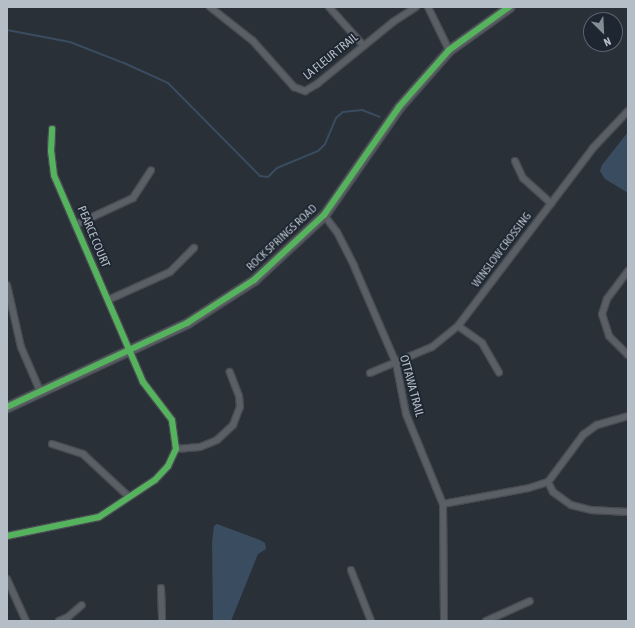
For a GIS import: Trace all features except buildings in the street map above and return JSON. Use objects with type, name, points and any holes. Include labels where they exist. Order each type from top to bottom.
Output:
[{"type":"street","name":"LA FLEUR TRAIL","points":[[210,7],[254,41],[294,87],[305,91],[318,84],[363,45],[416,7]]},
{"type":"street","points":[[329,7],[363,45]]},
{"type":"street","points":[[428,7],[450,50]]},
{"type":"street","name":"ROCK SPRINGS ROAD","points":[[7,407],[187,323],[220,304],[254,280],[324,215],[399,107],[450,50],[509,7]]},
{"type":"street","name":"WINSLOW CROSSING","points":[[370,373],[432,347],[458,326],[593,148],[628,111]]},
{"type":"street","name":"PEARCE COURT","points":[[52,129],[54,175],[143,382],[172,420],[176,449]]},
{"type":"street","points":[[515,161],[523,178],[551,203]]},
{"type":"street","points":[[75,225],[133,198],[151,170]]},
{"type":"street","name":"OTTAWA TRAIL","points":[[324,215],[336,232],[354,266],[396,363],[406,414],[443,504],[444,621]]},
{"type":"street","points":[[108,300],[170,272],[194,248]]},
{"type":"street","points":[[628,271],[607,299],[602,314],[610,336],[628,355]]},
{"type":"street","points":[[7,285],[21,347],[40,391]]},
{"type":"street","points":[[458,326],[482,343],[499,373]]},
{"type":"street","points":[[7,536],[17,532],[89,521],[99,517],[163,473],[176,449],[200,447],[217,440],[233,425],[240,408],[239,396],[230,372]]},
{"type":"street","points":[[443,504],[529,488],[548,482],[583,435],[597,424],[628,416]]},
{"type":"street","points":[[52,444],[82,454],[128,496]]},
{"type":"street","points":[[548,482],[553,492],[571,505],[591,510],[628,512]]},
{"type":"street","points":[[351,570],[372,621]]},
{"type":"street","points":[[7,579],[26,621]]},
{"type":"street","points":[[161,588],[162,621]]},
{"type":"street","points":[[486,621],[530,601]]},
{"type":"street","points":[[59,621],[68,617],[82,605]]},
{"type":"water","points":[[628,132],[628,193],[605,179],[600,171],[602,165]]},
{"type":"water","points":[[217,524],[260,540],[265,543],[266,549],[258,554],[231,621],[213,621],[212,542],[214,526]]},
{"type":"waterway","points":[[7,30],[70,42],[124,63],[168,83],[260,176],[268,177],[277,168],[318,151],[325,144],[336,118],[343,112],[362,110],[380,117]]},
{"type":"cycle path","points":[[7,407],[187,323],[254,280],[324,215],[399,107],[449,50],[509,7]]},
{"type":"cycle path","points":[[7,536],[99,517],[155,480],[168,466],[176,449],[172,420],[143,382],[54,175],[51,151],[52,129]]}]
